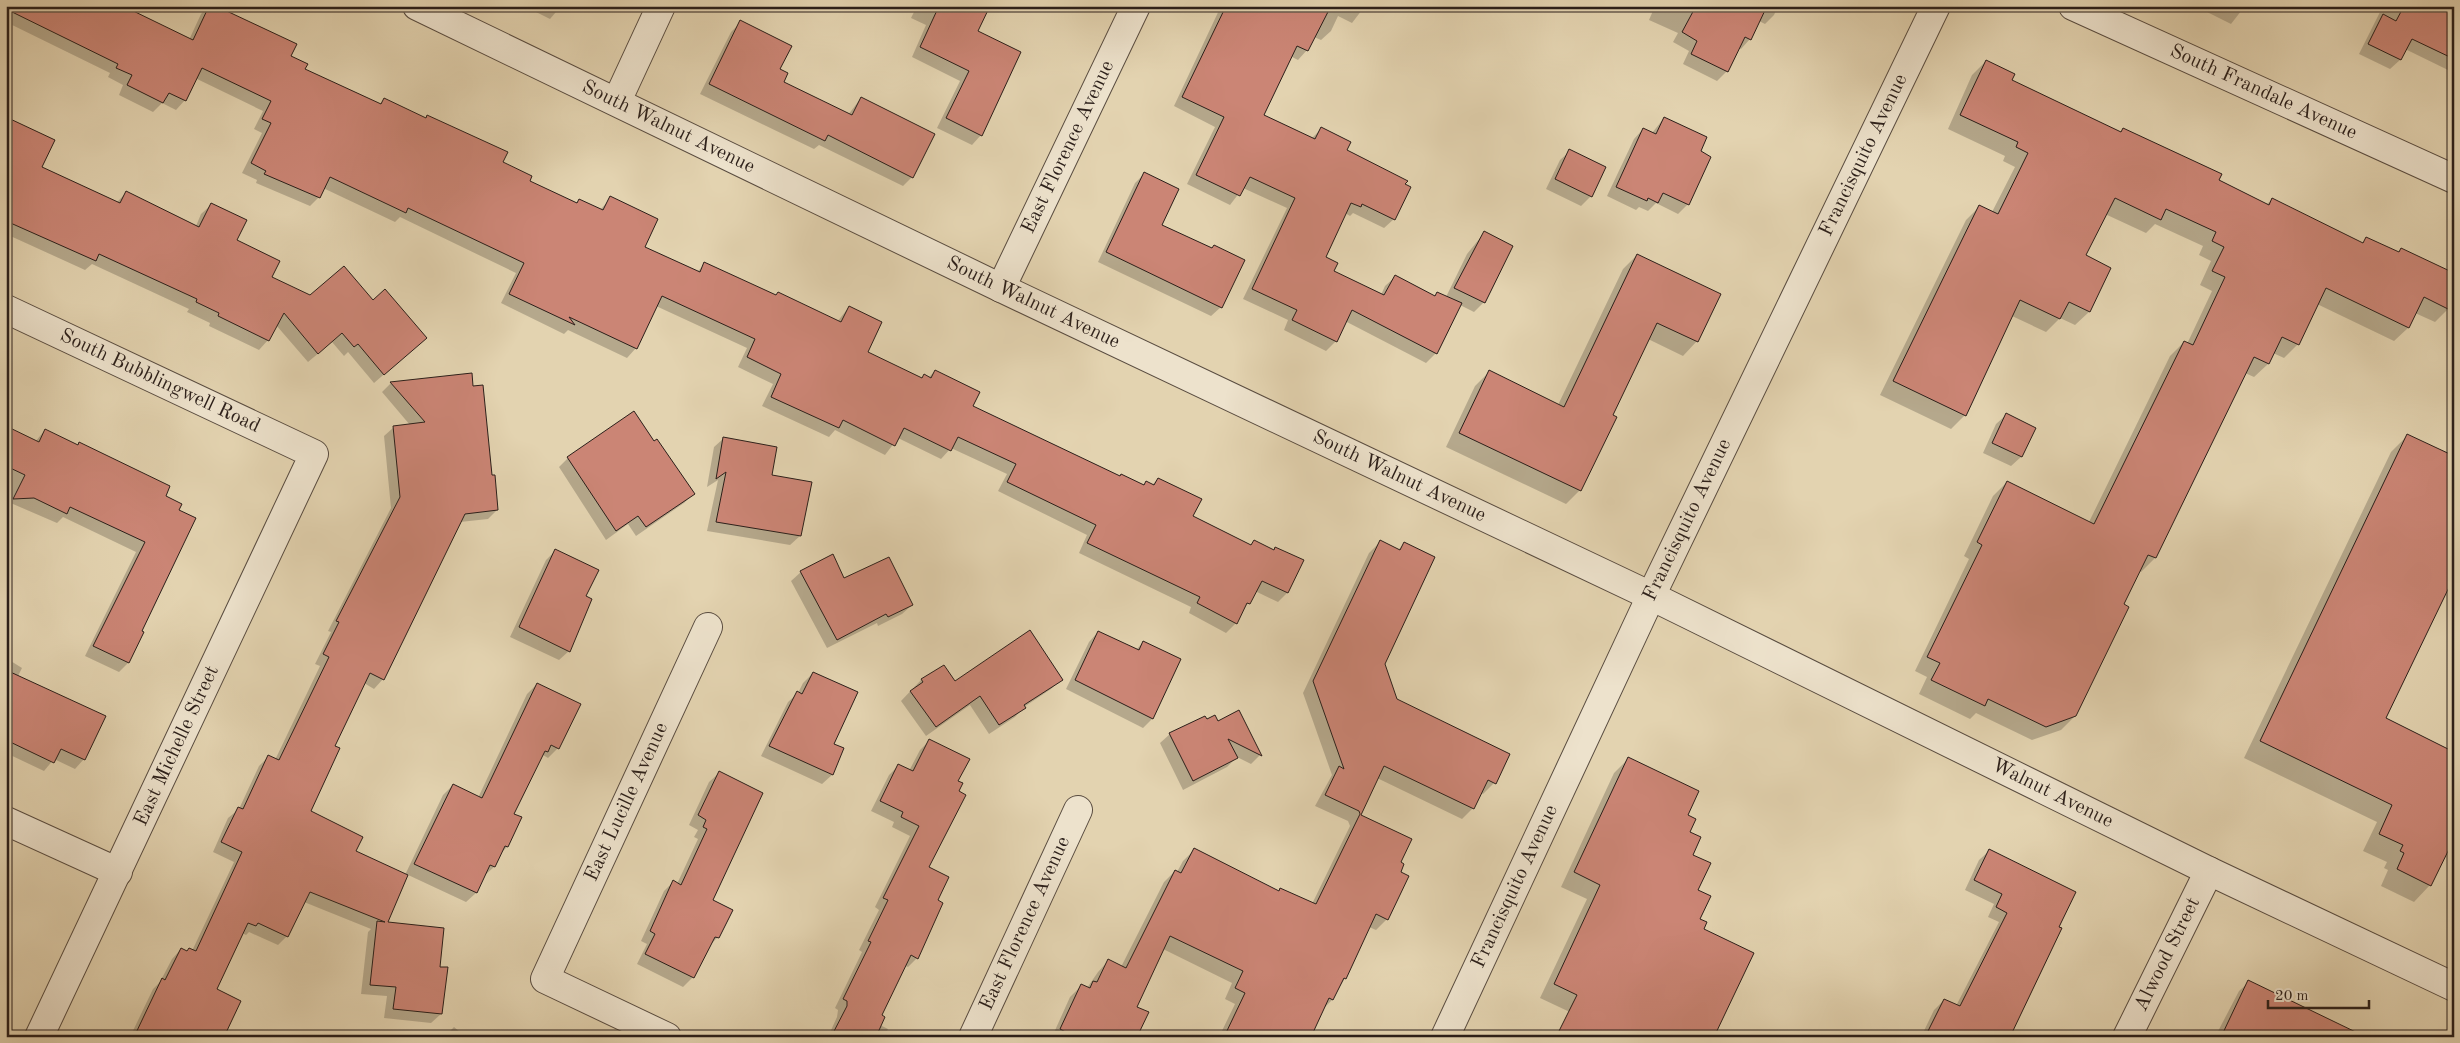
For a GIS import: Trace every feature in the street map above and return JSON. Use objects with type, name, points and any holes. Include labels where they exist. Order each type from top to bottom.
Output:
[{"type":"street","name":"South Walnut Avenue","points":[[417,6],[1001,288],[1651,596]]},
{"type":"street","points":[[617,101],[661,6]]},
{"type":"street","name":"East Florence Avenue","points":[[1001,288],[1136,6]]},
{"type":"street","name":"Francisquito Avenue","points":[[1445,1037],[1651,596],[1936,6]]},
{"type":"street","name":"South Frandale Avenue","points":[[2074,6],[2454,179]]},
{"type":"street","name":"South Bubblingwell Road","points":[[6,310],[314,454]]},
{"type":"street","name":"East Michelle Street","points":[[39,1037],[314,454]]},
{"type":"street","name":"Walnut Avenue","points":[[1651,596],[2209,871],[2454,987]]},
{"type":"street","name":"East Lucille Avenue","points":[[667,1037],[545,978],[708,627]]},
{"type":"street","name":"East Florence Avenue","points":[[973,1037],[1078,810]]},
{"type":"street","points":[[6,821],[118,872]]},
{"type":"street","name":"Alwood Street","points":[[2127,1037],[2209,871]]},
{"type":"building","points":[[6,6],[123,6],[193,40],[209,6],[216,6],[297,44],[291,56],[308,64],[305,69],[381,104],[384,98],[426,118],[427,115],[508,152],[503,162],[532,176],[530,181],[577,203],[579,199],[603,210],[610,196],[658,219],[645,247],[700,272],[704,262],[776,295],[778,292],[841,322],[849,306],[882,322],[868,352],[922,378],[924,374],[931,378],[935,370],[980,392],[973,406],[1120,476],[1121,474],[1144,485],[1146,481],[1154,485],[1158,478],[1202,499],[1193,516],[1251,545],[1254,540],[1274,550],[1275,547],[1304,560],[1288,593],[1262,581],[1250,604],[1247,603],[1237,624],[1197,603],[1200,597],[1087,543],[1096,525],[1007,482],[1016,464],[958,437],[951,451],[904,428],[895,446],[843,420],[839,428],[771,397],[781,374],[747,357],[755,339],[662,296],[637,349],[569,317],[575,325],[509,294],[524,263],[408,208],[406,213],[330,177],[320,198],[264,174],[266,171],[251,163],[271,123],[262,119],[271,101],[202,68],[186,101],[169,93],[163,103],[127,85],[132,75],[116,68],[118,64],[6,9]]},
{"type":"building","points":[[939,6],[990,6],[978,31],[1021,52],[982,136],[946,118],[969,71],[920,47]]},
{"type":"building","points":[[1226,6],[1331,6],[1308,51],[1297,46],[1264,115],[1315,139],[1321,127],[1351,142],[1347,150],[1408,181],[1405,184],[1411,187],[1395,220],[1362,204],[1361,207],[1351,203],[1326,257],[1338,263],[1334,271],[1384,295],[1395,275],[1435,296],[1437,292],[1462,303],[1437,354],[1352,310],[1337,342],[1292,320],[1297,310],[1252,289],[1295,198],[1250,177],[1240,196],[1196,175],[1224,117],[1182,97]]},
{"type":"building","points":[[1696,6],[1767,6],[1751,40],[1745,37],[1728,72],[1691,54],[1697,41],[1682,32]]},
{"type":"building","points":[[2404,6],[2454,6],[2454,59],[2412,39],[2401,60],[2368,44],[2383,14],[2396,21]]},
{"type":"building","points":[[740,20],[792,46],[780,69],[788,73],[784,82],[852,115],[861,97],[935,134],[913,178],[828,135],[825,141],[709,84]]},
{"type":"building","points":[[1986,60],[2015,74],[2012,80],[2121,132],[2123,128],[2222,174],[2219,180],[2269,205],[2272,198],[2363,243],[2366,237],[2399,252],[2401,248],[2454,273],[2454,312],[2424,297],[2409,328],[2326,288],[2299,345],[2282,337],[2269,364],[2254,357],[2156,558],[2148,555],[2124,604],[2129,607],[2076,716],[2046,727],[1988,699],[1985,706],[1931,680],[1940,663],[1927,657],[1982,545],[1977,542],[2007,481],[2094,524],[2184,341],[2193,345],[2225,277],[2212,271],[2224,247],[2212,241],[2216,232],[2166,209],[2161,220],[2115,198],[2086,255],[2111,268],[2090,312],[2069,302],[2060,319],[2020,300],[1966,416],[1893,381],[1979,205],[1998,214],[2028,153],[2016,147],[2018,142],[1960,115]]},
{"type":"building","points":[[6,117],[55,140],[42,167],[120,203],[126,191],[199,227],[211,203],[247,220],[237,240],[280,261],[272,277],[310,295],[344,266],[373,300],[385,289],[427,338],[384,375],[358,344],[354,347],[342,333],[318,354],[284,313],[269,341],[218,316],[219,313],[196,302],[197,299],[99,254],[96,261],[6,221]]},
{"type":"building","points":[[1664,117],[1707,137],[1701,151],[1711,157],[1689,205],[1663,193],[1658,203],[1648,198],[1647,201],[1616,187],[1643,128],[1656,134]]},
{"type":"building","points":[[1569,149],[1606,167],[1592,197],[1555,179]]},
{"type":"building","points":[[1144,172],[1179,189],[1162,225],[1212,248],[1214,245],[1245,260],[1222,308],[1106,252]]},
{"type":"building","points":[[1484,231],[1513,246],[1485,303],[1454,288]]},
{"type":"building","points":[[1637,254],[1721,294],[1698,342],[1657,323],[1613,415],[1617,417],[1581,491],[1459,433],[1489,370],[1564,407]]},
{"type":"building","points":[[472,373],[473,386],[483,385],[492,475],[495,475],[498,510],[465,514],[384,680],[370,673],[335,746],[340,748],[311,811],[363,837],[356,851],[408,875],[388,922],[444,928],[440,967],[448,967],[442,1014],[393,1009],[396,987],[370,985],[377,921],[385,922],[310,892],[288,937],[258,923],[256,926],[248,923],[217,989],[241,1001],[224,1037],[134,1037],[162,978],[165,980],[181,948],[187,951],[189,948],[196,951],[242,852],[221,842],[238,807],[243,809],[268,755],[279,760],[329,657],[323,654],[339,622],[336,621],[400,497],[393,426],[425,422],[390,382]]},
{"type":"building","points":[[634,411],[654,441],[657,439],[695,494],[646,527],[638,516],[616,531],[567,457]]},
{"type":"building","points":[[2006,413],[2036,428],[2022,457],[1992,443]]},
{"type":"building","points":[[6,426],[39,442],[45,429],[78,445],[79,442],[170,486],[166,496],[182,504],[179,510],[196,518],[142,631],[144,632],[129,663],[93,646],[145,542],[70,507],[67,514],[34,498],[13,499],[25,475],[6,466]]},
{"type":"building","points":[[2407,434],[2454,456],[2454,577],[2386,718],[2454,752],[2454,839],[2431,886],[2397,869],[2404,853],[2400,851],[2403,845],[2379,834],[2392,805],[2260,741]]},
{"type":"building","points":[[723,437],[777,447],[772,475],[812,482],[801,536],[716,522],[726,472],[716,479]]},
{"type":"building","points":[[1380,540],[1400,550],[1404,542],[1435,557],[1385,664],[1397,699],[1510,754],[1496,784],[1488,780],[1474,809],[1384,766],[1361,815],[1412,839],[1401,862],[1404,864],[1401,872],[1409,876],[1388,920],[1376,914],[1346,979],[1344,978],[1333,1000],[1329,998],[1311,1037],[1224,1037],[1245,993],[1235,988],[1243,971],[1170,936],[1137,1007],[1149,1012],[1137,1037],[1075,1037],[1060,1029],[1081,984],[1090,988],[1093,981],[1097,982],[1108,959],[1126,968],[1175,870],[1181,873],[1194,848],[1279,891],[1280,888],[1316,904],[1360,814],[1359,811],[1325,795],[1339,766],[1344,769],[1313,681]]},
{"type":"building","points":[[555,549],[599,570],[586,596],[592,599],[570,652],[519,627]]},
{"type":"building","points":[[833,554],[844,578],[889,557],[913,605],[888,617],[886,614],[837,640],[800,571]]},
{"type":"building","points":[[1030,630],[1063,680],[1024,705],[1026,708],[999,725],[980,696],[936,727],[910,691],[923,682],[921,679],[944,665],[955,681]]},
{"type":"building","points":[[1098,631],[1139,650],[1143,641],[1181,659],[1153,719],[1075,680]]},
{"type":"building","points":[[6,670],[106,716],[85,760],[61,749],[54,763],[6,740]]},
{"type":"building","points":[[813,672],[858,692],[834,744],[844,748],[833,775],[769,746],[797,691],[802,694]]},
{"type":"building","points":[[537,683],[581,704],[559,749],[551,745],[548,752],[545,751],[514,814],[522,817],[508,847],[505,846],[495,867],[490,865],[477,893],[414,864],[453,784],[482,798]]},
{"type":"building","points":[[1239,710],[1262,756],[1228,739],[1238,758],[1193,781],[1169,733],[1205,716],[1207,719],[1215,715],[1218,721]]},
{"type":"building","points":[[929,739],[970,759],[958,781],[963,783],[959,791],[966,795],[929,867],[949,877],[938,900],[943,903],[918,959],[911,955],[882,1015],[885,1017],[876,1037],[831,1037],[847,1006],[847,1001],[843,999],[871,942],[868,941],[888,900],[883,898],[919,826],[901,817],[903,812],[880,801],[898,764],[913,771]]},
{"type":"building","points":[[1628,757],[1699,791],[1688,815],[1696,819],[1690,832],[1701,837],[1693,855],[1711,863],[1698,890],[1711,896],[1700,919],[1707,922],[1704,929],[1754,953],[1714,1037],[1556,1037],[1577,995],[1554,984],[1600,885],[1574,872]]},
{"type":"building","points":[[719,771],[763,793],[713,900],[733,910],[719,938],[715,937],[694,978],[645,954],[655,934],[650,931],[673,880],[681,885],[707,829],[703,827],[706,820],[698,815]]},
{"type":"building","points":[[1989,849],[2076,892],[2059,927],[2062,928],[2010,1037],[1925,1037],[1944,999],[1960,1006],[2007,913],[1996,907],[2002,894],[1974,880]]},
{"type":"building","points":[[2248,980],[2366,1037],[2221,1037]]}]
